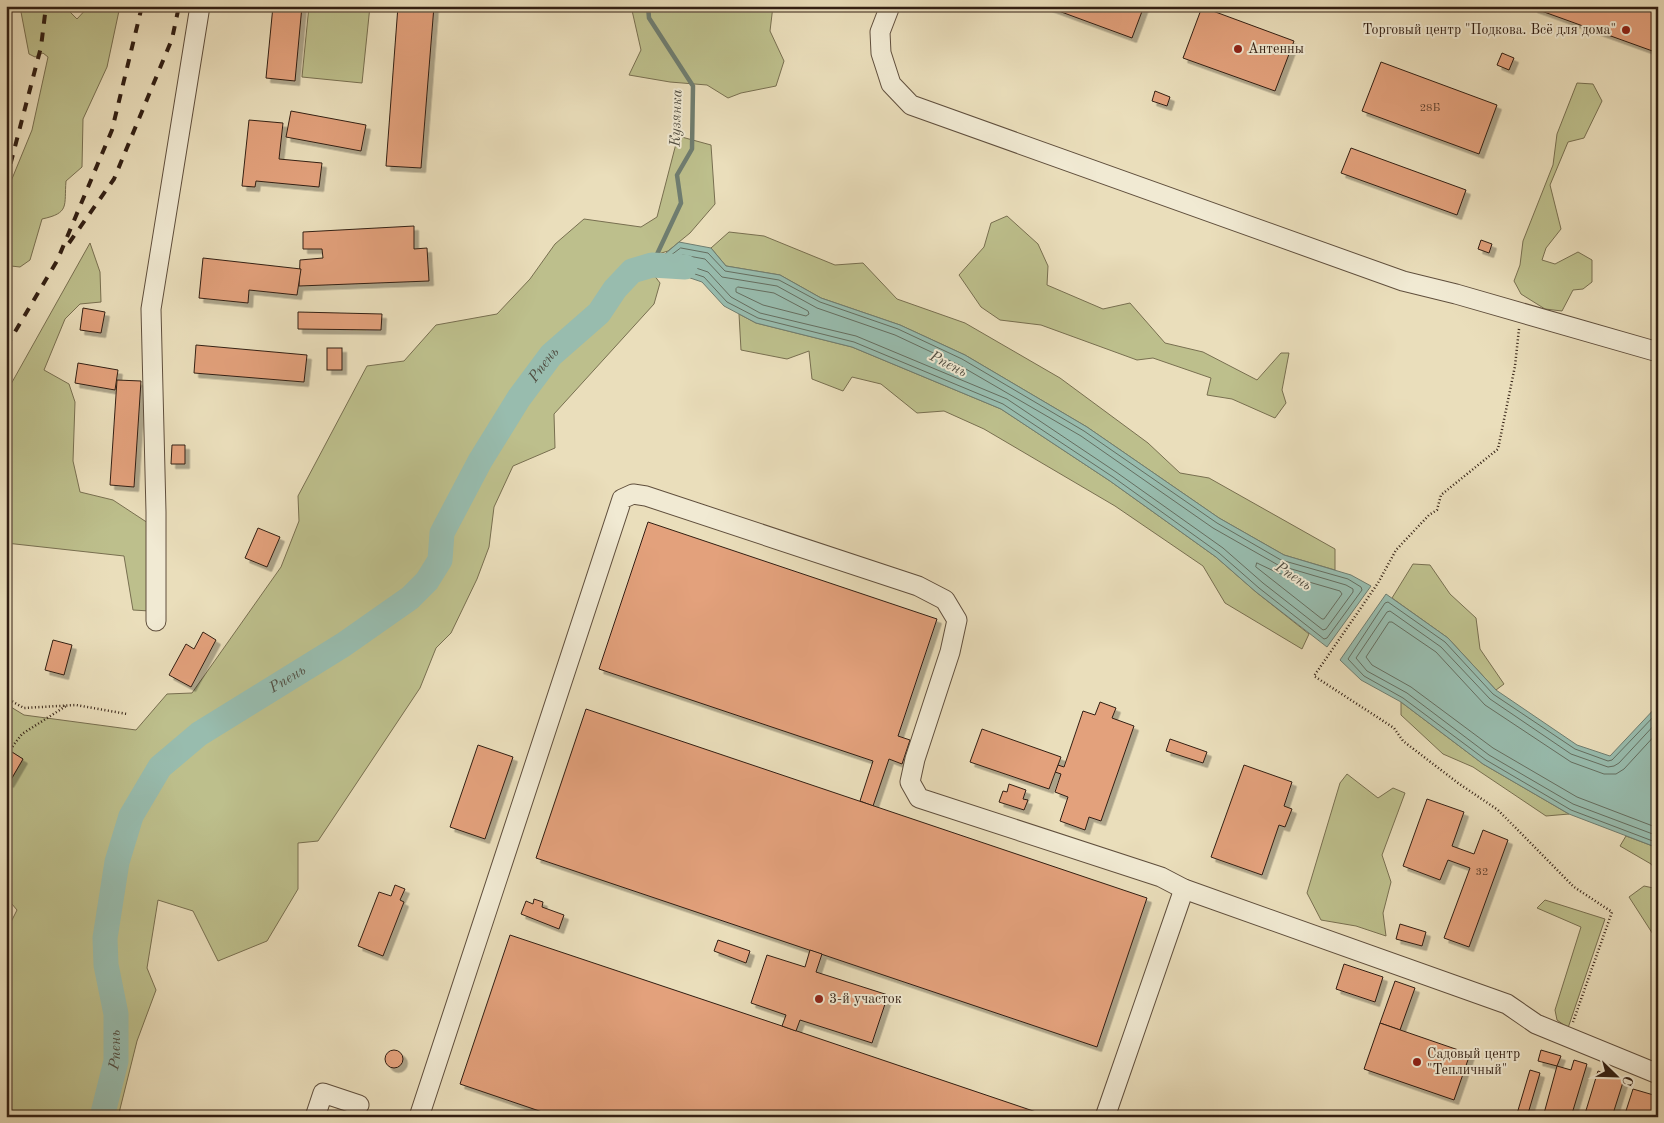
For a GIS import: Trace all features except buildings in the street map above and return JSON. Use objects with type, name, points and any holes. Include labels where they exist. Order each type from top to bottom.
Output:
[{"type":"lane","points":[[156,621],[152,309],[200,6]]},
{"type":"lane","points":[[890,6],[880,32],[881,53],[891,84],[911,105],[1403,281],[1456,294],[1658,352]]},
{"type":"lane","points":[[419,1117],[622,499],[633,494],[646,496],[918,586],[945,600],[957,620],[950,652],[915,759],[910,782],[919,798],[1161,877],[1184,889],[1507,1004],[1536,1024],[1658,1074]]},
{"type":"lane","points":[[1104,1117],[1184,889]]},
{"type":"lane","points":[[315,1117],[323,1093],[359,1105]]},
{"type":"path","points":[[1520,312],[1515,366],[1498,449],[1441,495],[1437,510],[1429,515],[1396,550],[1378,583],[1314,676],[1394,728],[1403,741],[1458,783],[1498,810],[1574,886],[1612,912],[1568,1038]]},
{"type":"path","points":[[6,698],[24,708],[76,705],[127,714]]},
{"type":"path","points":[[6,755],[22,734],[67,706]]},
{"type":"green space","points":[[16,6],[67,6],[68,10],[77,19],[89,6],[120,6],[107,67],[83,119],[82,167],[66,181],[65,202],[61,211],[51,217],[42,219],[30,260],[20,267],[11,266],[6,248],[7,191],[32,130],[48,57],[43,53],[35,57],[29,54],[21,12]]},
{"type":"green space","points":[[309,6],[370,6],[362,83],[302,77]]},
{"type":"green space","points":[[631,6],[773,6],[770,31],[784,61],[776,86],[741,93],[728,98],[707,85],[670,82],[629,75],[641,50]]},
{"type":"green space","points":[[1577,83],[1593,84],[1602,101],[1584,138],[1568,142],[1550,185],[1561,229],[1546,248],[1542,260],[1555,264],[1578,252],[1592,260],[1592,282],[1583,289],[1573,290],[1562,311],[1545,309],[1521,294],[1514,281],[1520,265],[1523,241],[1553,165],[1557,134]]},
{"type":"green space","points":[[678,136],[711,145],[715,204],[690,233],[668,251],[642,259],[660,283],[654,304],[554,414],[555,448],[513,466],[494,507],[489,547],[477,579],[451,633],[436,648],[420,688],[318,841],[298,843],[298,889],[267,941],[218,961],[193,911],[158,900],[147,968],[156,990],[137,1041],[118,1117],[6,1117],[6,932],[17,910],[6,897],[6,782],[9,783],[23,759],[13,753],[6,763],[6,704],[24,715],[136,730],[167,694],[192,693],[281,567],[299,521],[298,496],[367,366],[404,361],[436,325],[497,314],[530,279],[555,244],[584,219],[641,227],[657,217]]},
{"type":"green space","points":[[1007,216],[1038,244],[1048,266],[1047,285],[1103,309],[1130,303],[1165,343],[1203,352],[1257,380],[1281,353],[1289,353],[1282,390],[1286,403],[1275,418],[1232,399],[1207,395],[1211,378],[1153,358],[1137,360],[1041,325],[1000,320],[981,307],[959,275],[984,247],[991,223]]},
{"type":"green space","points":[[729,232],[764,236],[835,265],[863,263],[897,299],[965,323],[1060,378],[1148,443],[1180,473],[1209,478],[1335,549],[1335,570],[1284,555],[1219,518],[1087,427],[965,355],[900,325],[821,298],[780,275],[726,266],[711,248]]},
{"type":"green space","points":[[90,243],[100,272],[101,302],[80,304],[65,319],[44,370],[69,384],[75,402],[73,461],[80,492],[113,500],[148,523],[150,611],[133,610],[124,556],[6,543],[6,393]]},
{"type":"green space","points":[[739,314],[756,323],[852,347],[1001,409],[1110,481],[1216,557],[1309,634],[1302,649],[1225,603],[1203,566],[1115,506],[984,429],[944,411],[917,413],[881,384],[852,377],[843,391],[812,379],[809,351],[787,359],[741,350]]},
{"type":"green space","points":[[1413,564],[1430,565],[1450,594],[1476,618],[1480,649],[1504,684],[1496,690],[1448,638],[1392,598]]},
{"type":"green space","points":[[1401,702],[1483,764],[1569,814],[1546,816],[1473,767],[1443,754],[1401,715]]},
{"type":"green space","points":[[1347,774],[1378,798],[1393,788],[1405,793],[1382,855],[1391,882],[1383,913],[1386,936],[1356,926],[1321,920],[1307,893],[1340,783]]},
{"type":"green space","points":[[1626,836],[1658,848],[1658,873],[1651,864],[1620,846]]},
{"type":"green space","points":[[1644,886],[1658,889],[1658,942],[1629,897]]},
{"type":"green space","points":[[1545,900],[1605,919],[1568,1028],[1557,1020],[1555,1010],[1581,927],[1537,908]]},
{"type":"water","points":[[679,242],[711,248],[726,266],[780,275],[821,298],[900,325],[965,355],[1087,427],[1219,518],[1284,555],[1351,575],[1371,586],[1327,647],[1256,592],[1216,557],[1110,481],[1001,409],[852,347],[756,323],[724,306],[702,282],[652,265]]},
{"type":"water","points":[[1386,594],[1448,638],[1496,690],[1577,745],[1610,756],[1658,705],[1658,848],[1569,814],[1483,764],[1401,702],[1361,680],[1340,660]]},
{"type":"waterway","name":"Кузянка","points":[[648,6],[649,18],[693,86],[692,149],[677,175],[681,203],[652,265]]},
{"type":"waterway","name":"Рпень","points":[[102,1117],[116,1061],[116,1014],[106,965],[105,938],[117,862],[131,816],[160,767],[199,734],[343,645],[410,598],[427,581],[440,560],[442,533],[480,461],[519,398],[551,355],[599,313],[615,289],[632,271],[652,265],[685,267]]},
{"type":"railway","points":[[6,181],[41,47],[46,6]]},
{"type":"railway","points":[[6,347],[57,261],[112,130],[142,6]]},
{"type":"railway","points":[[69,243],[114,179],[172,39],[179,6]]},
{"type":"place","name":"Торговый центр \"Подкова. Всё для дома\"","points":[[1626,30]]},
{"type":"place","name":"Антенны","points":[[1238,49]]},
{"type":"place","name":"3-й участок","points":[[819,999]]},
{"type":"place","name":"Садовый центр \"Тепличный\"","points":[[1417,1062]]}]
